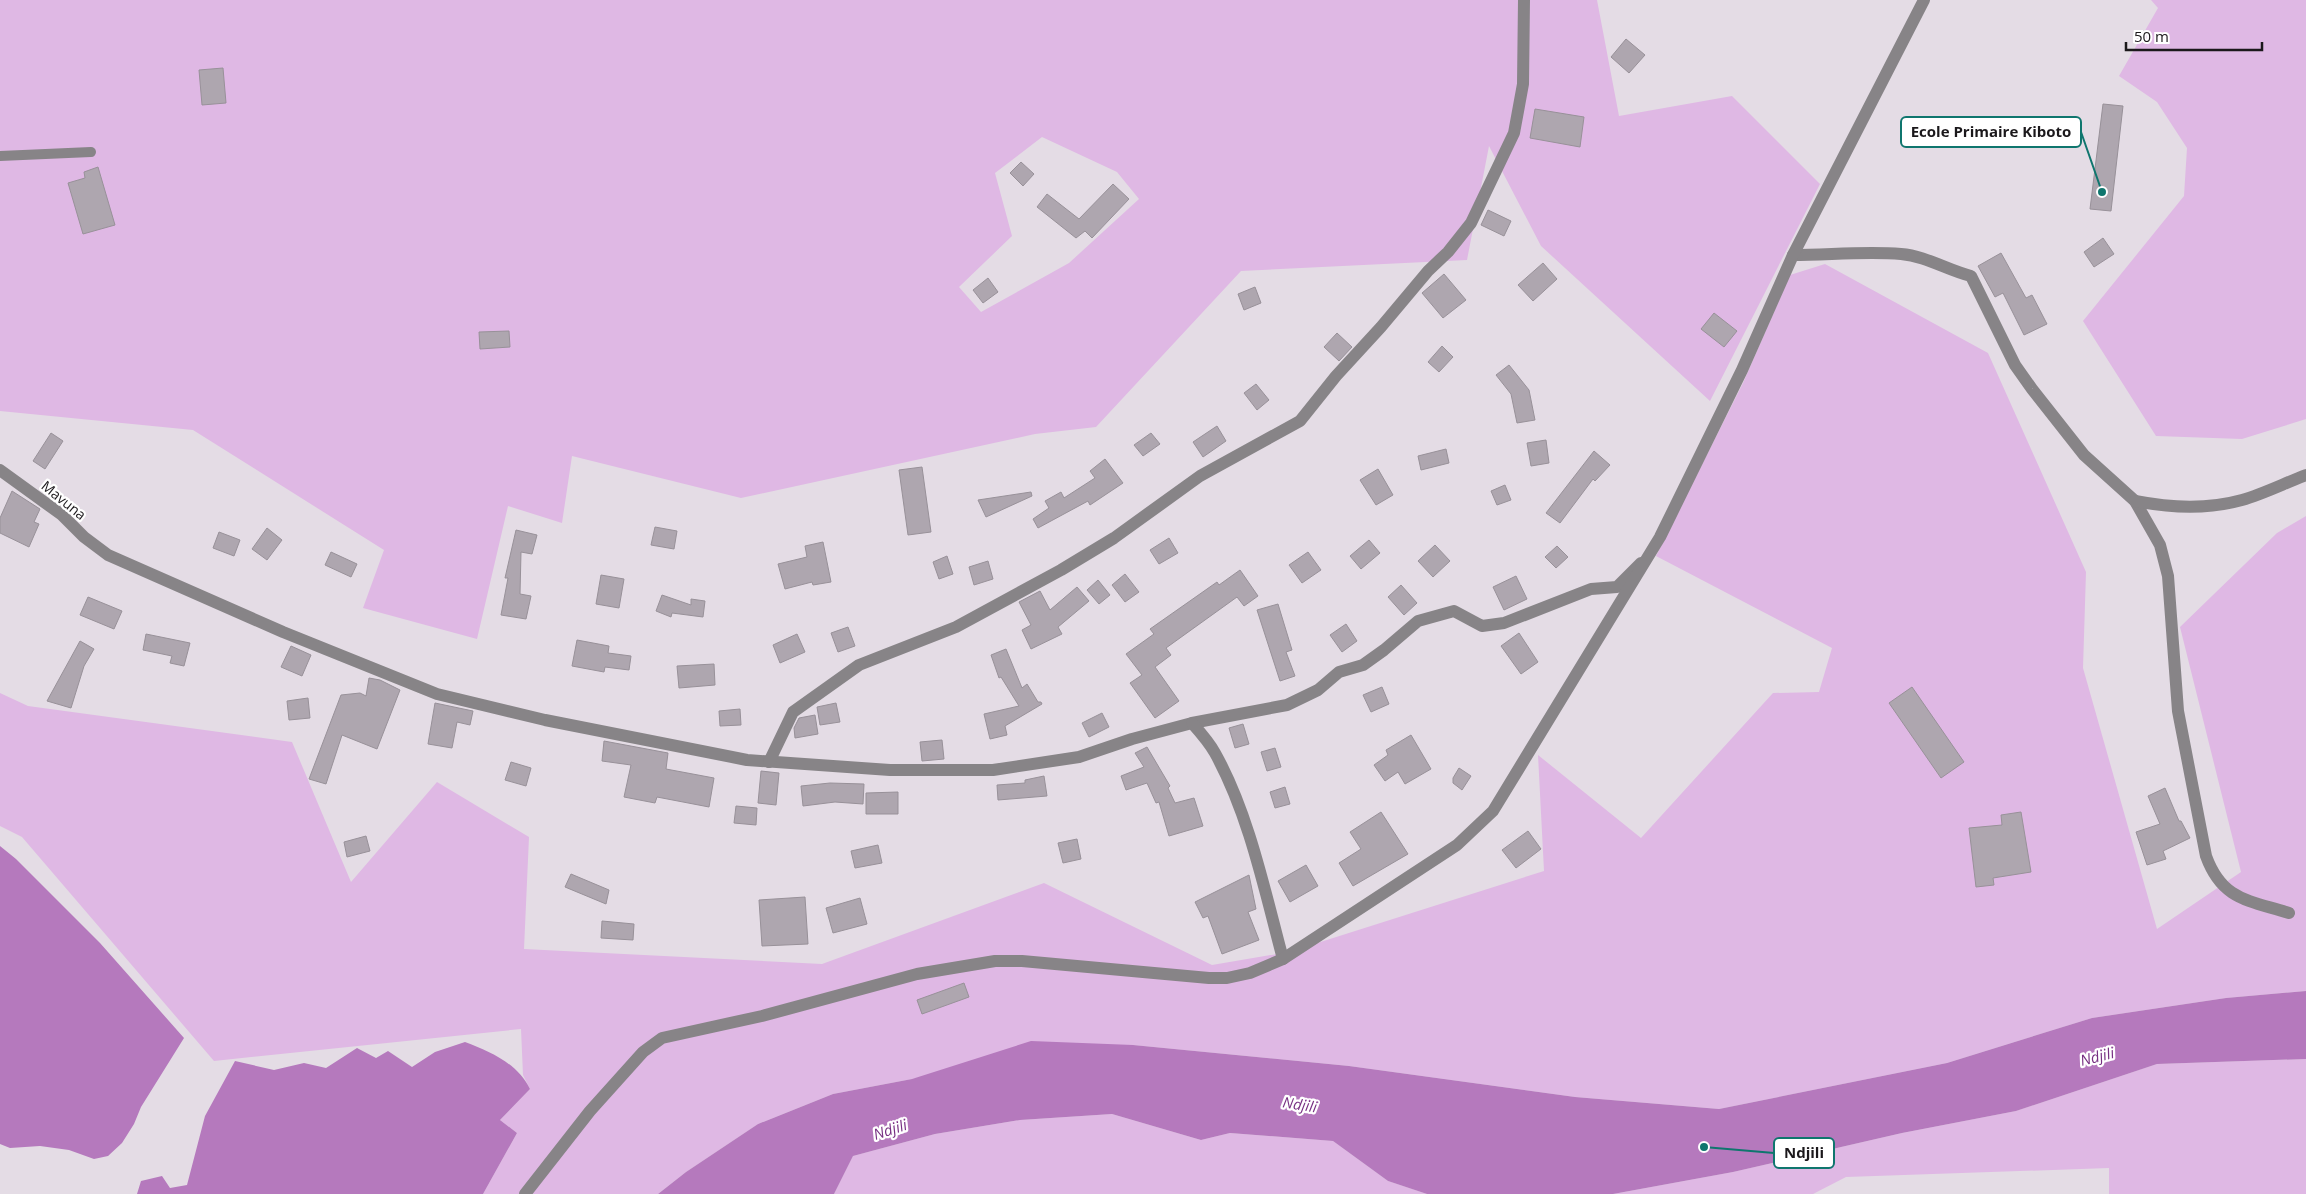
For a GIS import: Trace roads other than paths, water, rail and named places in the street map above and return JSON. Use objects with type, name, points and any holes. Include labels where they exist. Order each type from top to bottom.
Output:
[{"type":"street","points":[[769,762],[794,712],[860,666],[956,627],[1062,570],[1114,538],[1200,476],[1300,421],[1336,376],[1471,223],[1514,133],[1523,84],[1524,0]]},
{"type":"street","points":[[525,1194],[590,1111],[643,1052],[662,1038],[762,1016],[917,974],[995,960],[1227,978],[1250,974],[1283,959],[1457,845],[1493,811],[1660,537],[1742,370],[1793,255],[1924,0]]},
{"type":"street","points":[[1793,255],[1901,254],[1924,259],[1948,270],[1971,276],[2016,365],[2032,389],[2084,455],[2135,502],[2160,545],[2168,576],[2178,711],[2206,856],[2212,872],[2221,886],[2239,897],[2288,913]]},
{"type":"street","name":"Mavuna","points":[[0,470],[62,515],[84,537],[108,555],[282,632],[437,694],[545,720],[747,760],[890,770],[993,770],[1080,757],[1132,739],[1192,723],[1287,705],[1318,690],[1339,672],[1363,665],[1418,622],[1454,611],[1482,626],[1504,623],[1591,589],[1617,587],[1639,566],[1660,537]]},
{"type":"street","points":[[2135,502],[2167,507],[2206,507],[2242,500],[2306,474]]},
{"type":"street","points":[[1192,723],[1214,751],[1231,785],[1256,861],[1283,959]]},
{"type":"lane","points":[[0,156],[91,152]]},
{"type":"water","points":[[0,846],[16,859],[100,943],[184,1038],[141,1107],[134,1124],[122,1143],[108,1156],[94,1159],[69,1150],[40,1146],[10,1148],[0,1144]]},
{"type":"water","points":[[2306,991],[2306,1059],[2157,1064],[2016,1111],[1902,1133],[1733,1172],[1613,1194],[1427,1194],[1388,1181],[1333,1141],[1230,1133],[1201,1140],[1112,1114],[1020,1120],[935,1134],[853,1156],[834,1194],[658,1194],[686,1172],[758,1124],[833,1094],[912,1079],[1031,1041],[1133,1045],[1349,1066],[1575,1097],[1719,1109],[1947,1063],[2092,1018],[2226,998]]},
{"type":"water","points":[[465,1042],[494,1054],[511,1065],[525,1080],[530,1089],[500,1120],[517,1133],[483,1194],[137,1194],[141,1181],[162,1176],[170,1188],[187,1185],[205,1116],[235,1061],[274,1070],[304,1063],[326,1068],[357,1048],[376,1058],[388,1051],[412,1067],[435,1052]]},
{"type":"place","name":"Ecole Primaire Kiboto","points":[[2102,192]]},
{"type":"place","name":"Ndjili","points":[[1704,1147]]}]
